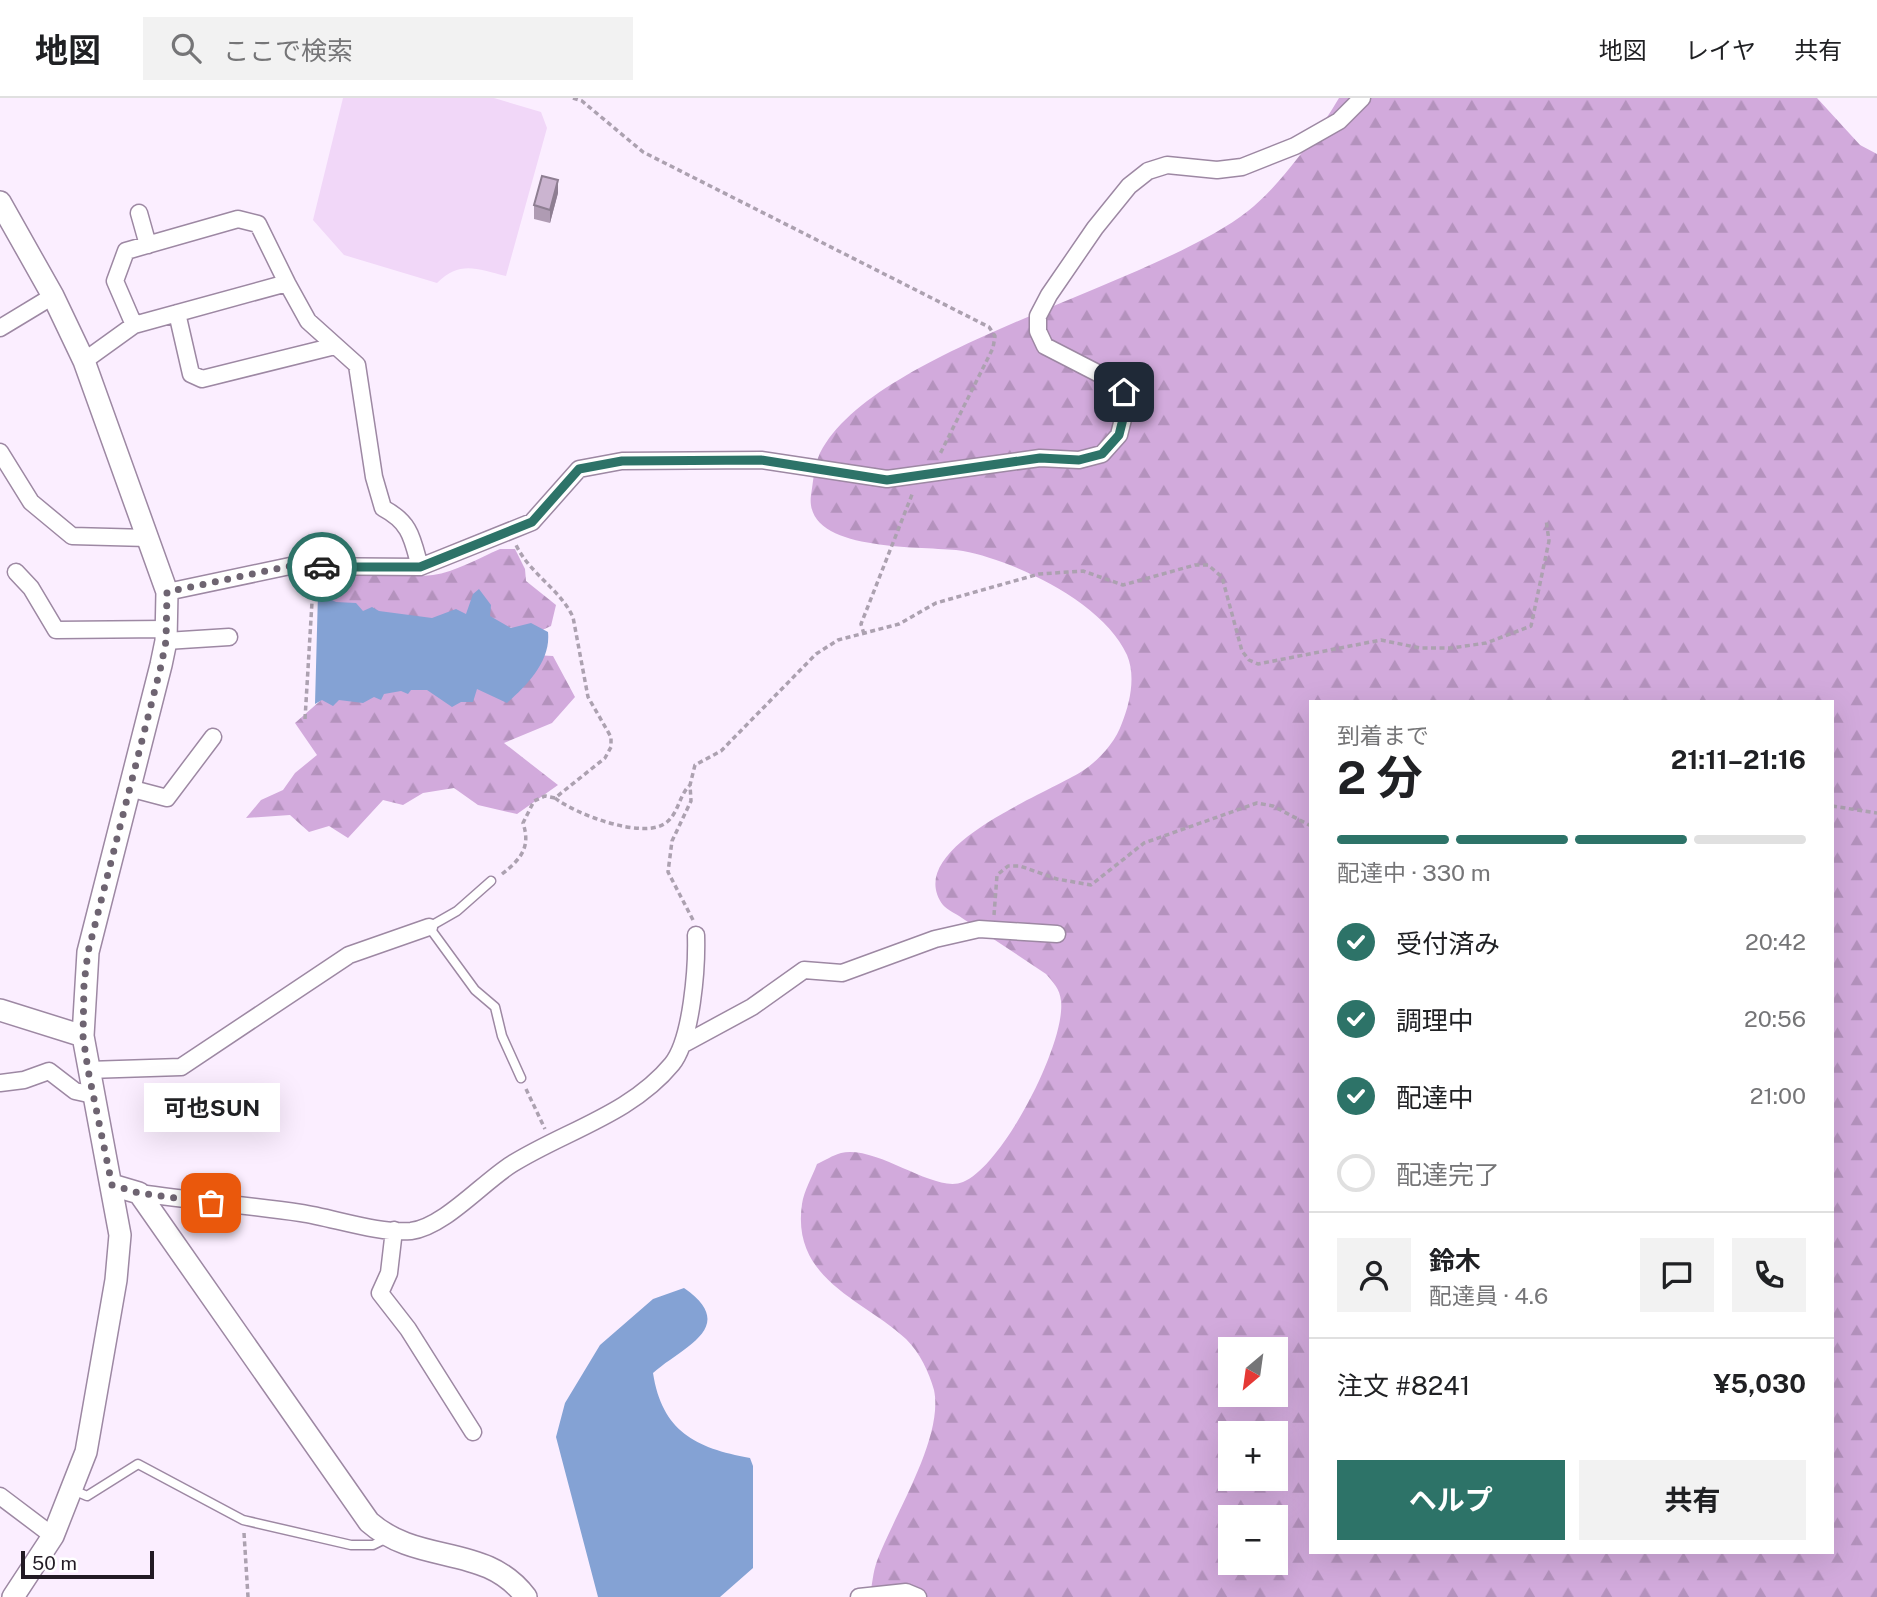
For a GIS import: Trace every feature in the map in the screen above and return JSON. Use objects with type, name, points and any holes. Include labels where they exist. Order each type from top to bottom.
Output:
[{"type":"street","points":[[167,592],[290,566],[420,567],[510,532],[541,515],[579,469],[622,461],[761,460],[792,463],[868,479],[920,477],[936,472],[1040,458],[1079,460],[1102,454],[1119,435],[1126,407],[1124,392],[1114,381],[1045,346],[1038,331],[1038,316],[1049,295],[1095,228],[1129,186],[1148,171],[1167,165],[1217,170],[1241,167],[1294,146],[1339,121],[1362,98]]},
{"type":"street","points":[[0,202],[53,296],[84,361],[167,592],[166,635],[88,952],[83,1036],[120,1236],[117,1280],[86,1452],[53,1536],[13,1597]]},
{"type":"street","points":[[139,213],[148,245]]},
{"type":"street","points":[[134,325],[115,281],[127,251],[238,219],[258,225],[308,321],[357,365],[374,477],[383,508],[399,516],[410,530],[420,567]]},
{"type":"street","points":[[84,361],[134,325],[287,283]]},
{"type":"street","points":[[0,328],[53,296]]},
{"type":"street","points":[[177,313],[191,374],[202,379],[335,346]]},
{"type":"street","points":[[0,452],[31,502],[72,536],[148,538]]},
{"type":"street","points":[[16,572],[31,588],[56,630],[229,637]]},
{"type":"street","points":[[130,788],[167,798],[213,737]]},
{"type":"street","points":[[88,1070],[181,1067],[349,955],[429,927]]},
{"type":"street","points":[[682,1045],[752,1007],[804,970],[842,973],[935,939],[979,929],[1057,934]]},
{"type":"street","points":[[112,1185],[139,1193],[301,1213],[394,1230],[411,1231],[429,1226],[512,1164],[639,1096],[674,1062],[682,1045],[695,986],[696,935]]},
{"type":"street","points":[[0,1010],[83,1036]]},
{"type":"street","points":[[0,1083],[24,1080],[49,1071],[75,1091],[93,1095]]},
{"type":"street","points":[[139,1193],[355,1505],[387,1538],[405,1546],[493,1567],[516,1583],[526,1597]]},
{"type":"street","points":[[394,1230],[389,1273],[380,1293],[408,1329],[473,1432]]},
{"type":"street","points":[[0,1496],[53,1536]]},
{"type":"street","points":[[859,1597],[906,1592],[918,1597]]},
{"type":"lane","points":[[491,881],[457,911],[429,927],[475,990],[495,1007],[502,1036],[521,1078]]},
{"type":"lane","points":[[72,1490],[87,1496],[138,1464],[243,1520],[351,1545],[373,1545],[387,1538]]},
{"type":"path","points":[[573,98],[582,101],[643,152],[989,327],[995,337],[993,348],[939,456],[936,472]]},
{"type":"path","points":[[864,634],[861,624],[920,477]]},
{"type":"path","points":[[491,881],[505,872],[526,848],[528,838],[523,823],[534,801],[545,796],[555,798],[584,815],[633,828],[655,829],[668,822],[690,785],[695,765],[721,751],[816,654],[838,640],[899,624],[936,603],[1039,573],[1083,571],[1123,585],[1195,565],[1208,565],[1222,577],[1242,651],[1258,664],[1381,640],[1420,648],[1452,648],[1486,643],[1531,626],[1549,541],[1546,519]]},
{"type":"path","points":[[510,532],[523,558],[568,606],[573,617],[588,697],[611,737],[611,747],[605,758],[555,798]]},
{"type":"path","points":[[305,719],[312,602],[322,567]]},
{"type":"path","points":[[690,785],[691,801],[673,841],[668,872],[693,920],[696,935]]},
{"type":"path","points":[[993,931],[997,875],[1008,866],[1020,866],[1057,879],[1091,885],[1144,843],[1257,803],[1273,806],[1309,825]]},
{"type":"path","points":[[1834,806],[1877,813]]},
{"type":"path","points":[[521,1078],[552,1144]]},
{"type":"path","points":[[243,1520],[248,1597]]},
{"type":"green space","points":[[1339,98],[1817,98],[1860,145],[1877,154],[1877,1597],[870,1597],[877,1561],[925,1453],[935,1409],[934,1390],[916,1350],[906,1339],[851,1299],[819,1270],[808,1252],[802,1230],[803,1199],[817,1164],[841,1153],[856,1152],[872,1156],[937,1181],[951,1184],[963,1182],[979,1171],[996,1153],[1013,1129],[1043,1073],[1053,1045],[1060,1020],[1059,993],[1046,974],[945,907],[935,883],[942,863],[960,843],[985,824],[1084,770],[1101,755],[1112,743],[1125,715],[1131,689],[1131,672],[1127,655],[1116,636],[1099,618],[1056,587],[1032,575],[1008,564],[963,551],[871,543],[847,538],[827,528],[814,514],[811,495],[818,458],[845,420],[891,385],[949,353],[1147,267],[1204,239],[1248,211],[1285,174]]},
{"type":"green space","points":[[500,549],[515,549],[525,569],[526,581],[556,605],[551,626],[536,633],[465,618],[398,620],[324,603],[315,593],[323,582],[336,576],[351,573],[433,575],[458,568]]},
{"type":"green space","points":[[534,655],[553,656],[575,697],[552,723],[504,743],[558,785],[517,814],[478,805],[454,788],[423,793],[403,805],[383,800],[348,838],[329,826],[309,832],[290,815],[246,818],[261,800],[283,790],[295,773],[317,755],[295,723],[328,694]]},
{"type":"shaded area","points":[[343,98],[494,98],[541,112],[547,128],[506,276],[469,268],[453,271],[437,283],[344,255],[313,220]]},
{"type":"water","points":[[479,589],[491,605],[490,616],[511,628],[531,623],[548,632],[546,653],[542,662],[530,680],[507,703],[477,689],[473,702],[461,702],[452,707],[427,690],[411,690],[408,694],[401,691],[384,694],[381,700],[374,697],[363,703],[339,700],[333,706],[322,700],[315,704],[318,593],[336,602],[356,603],[363,611],[372,607],[379,611],[432,618],[456,609],[466,614],[473,594]]},
{"type":"water","points":[[684,1288],[700,1302],[707,1314],[706,1325],[690,1345],[653,1373],[657,1393],[673,1423],[684,1434],[713,1449],[750,1458],[753,1466],[753,1568],[720,1597],[598,1597],[556,1437],[565,1403],[600,1345],[653,1299]]},
{"type":"building","points":[[542,176],[558,180],[550,210],[534,205]]},
{"type":"way so far","points":[[211,1203],[139,1193],[112,1185],[83,1036],[88,952],[161,666],[166,641],[167,592],[290,566],[322,567]]},
{"type":"place","name":"可也SUN","points":[[211,1203]]},
{"type":"route","points":[[322,567],[420,567],[532,522],[579,469],[622,461],[761,460],[887,480],[1040,458],[1079,460],[1102,454],[1119,435],[1126,407],[1124,392]]}]
